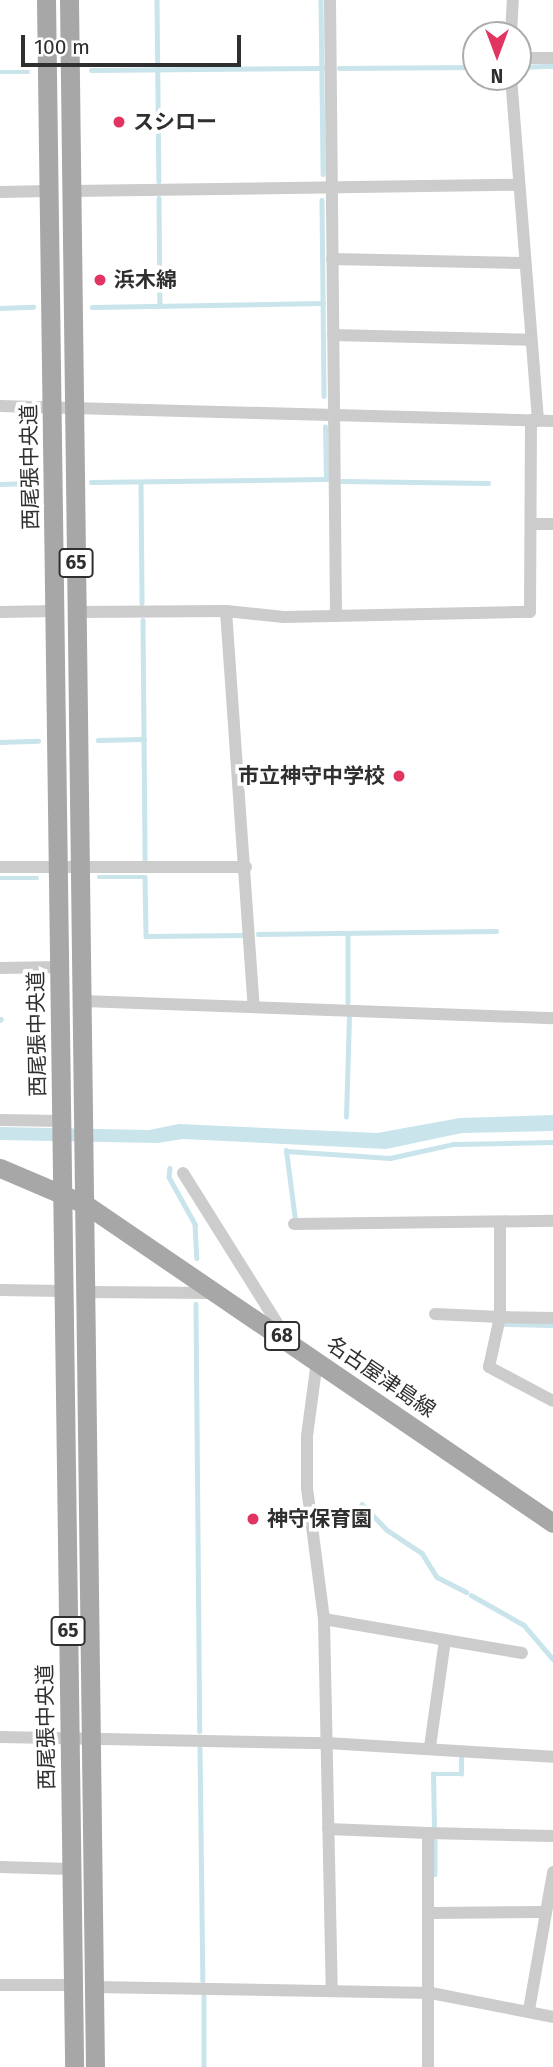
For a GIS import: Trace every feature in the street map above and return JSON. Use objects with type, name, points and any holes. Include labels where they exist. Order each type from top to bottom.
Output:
[{"type":"main road","name":"西尾張中央道","points":[[46,0],[74,2067]]},
{"type":"main road","name":"65","points":[[69,0],[95,2067]]},
{"type":"main road","name":"名古屋津島線","points":[[0,1168],[85,1204],[553,1523]]},
{"type":"street","points":[[330,0],[336,616]]},
{"type":"street","points":[[512,21],[513,0]]},
{"type":"street","points":[[532,58],[553,58]]},
{"type":"street","points":[[77,612],[226,611],[284,617],[530,612],[535,421],[512,91]]},
{"type":"street","points":[[72,191],[518,185]]},
{"type":"street","points":[[0,192],[49,191]]},
{"type":"street","points":[[332,259],[524,262]]},
{"type":"street","points":[[333,335],[531,340]]},
{"type":"street","points":[[0,406],[553,421]]},
{"type":"street","points":[[531,524],[553,524]]},
{"type":"street","points":[[0,612],[55,611]]},
{"type":"street","points":[[226,611],[254,1007]]},
{"type":"street","points":[[0,867],[246,867]]},
{"type":"street","points":[[0,968],[59,967]]},
{"type":"street","points":[[83,1001],[553,1018]]},
{"type":"street","points":[[0,1120],[61,1130]]},
{"type":"street","points":[[183,1173],[288,1340]]},
{"type":"street","points":[[294,1224],[553,1221]]},
{"type":"street","points":[[500,1222],[500,1317],[489,1367],[553,1401]]},
{"type":"street","points":[[0,1290],[64,1291]]},
{"type":"street","points":[[86,1292],[218,1293]]},
{"type":"street","points":[[435,1314],[553,1318]]},
{"type":"street","points":[[317,1361],[307,1436],[307,1488],[324,1619],[332,1991]]},
{"type":"street","points":[[324,1619],[522,1653]]},
{"type":"street","points":[[430,1748],[445,1640]]},
{"type":"street","points":[[0,1737],[327,1743],[553,1757]]},
{"type":"street","points":[[328,1829],[553,1836]]},
{"type":"street","points":[[428,1833],[431,1993],[428,2067]]},
{"type":"street","points":[[0,1867],[70,1868]]},
{"type":"street","points":[[529,2010],[542,1912],[553,1872]]},
{"type":"street","points":[[429,1913],[542,1912]]},
{"type":"street","points":[[0,1984],[73,1986]]},
{"type":"street","points":[[94,1987],[431,1993],[529,2010],[553,2017]]},
{"type":"water","points":[[553,1115],[553,1131],[462,1133],[386,1149],[183,1139],[157,1143],[0,1140],[0,1127],[149,1130],[179,1124],[377,1133],[460,1118]]},
{"type":"waterway","points":[[157,0],[159,181]]},
{"type":"waterway","points":[[321,0],[323,174]]},
{"type":"waterway","points":[[532,67],[553,66]]},
{"type":"waterway","points":[[339,68],[462,67]]},
{"type":"waterway","points":[[91,70],[322,68]]},
{"type":"waterway","points":[[0,72],[28,72]]},
{"type":"waterway","points":[[159,198],[160,306]]},
{"type":"waterway","points":[[322,200],[324,396]]},
{"type":"waterway","points":[[92,307],[323,303]]},
{"type":"waterway","points":[[0,308],[33,307]]},
{"type":"waterway","points":[[91,482],[326,479],[325,427]]},
{"type":"waterway","points":[[342,481],[488,483]]},
{"type":"waterway","points":[[141,482],[142,603]]},
{"type":"waterway","points":[[0,484],[38,483]]},
{"type":"waterway","points":[[143,620],[145,860]]},
{"type":"waterway","points":[[98,740],[144,739]]},
{"type":"waterway","points":[[0,742],[38,741]]},
{"type":"waterway","points":[[99,877],[145,877],[146,936],[243,935]]},
{"type":"waterway","points":[[0,878],[37,878]]},
{"type":"waterway","points":[[258,934],[496,931]]},
{"type":"waterway","points":[[348,933],[348,1002]]},
{"type":"waterway","points":[[346,1117],[349,1018]]},
{"type":"waterway","points":[[295,1220],[286,1151],[390,1158],[453,1144],[553,1142]]},
{"type":"waterway","points":[[170,1168],[169,1177],[195,1224],[197,1258]]},
{"type":"waterway","points":[[196,1304],[200,1731]]},
{"type":"waterway","points":[[505,1324],[553,1325]]},
{"type":"waterway","points":[[362,1504],[387,1530],[422,1553],[437,1577],[466,1592]]},
{"type":"waterway","points":[[471,1595],[524,1625],[553,1659]]},
{"type":"waterway","points":[[200,1748],[203,1980]]},
{"type":"waterway","points":[[434,1826],[433,1774],[461,1774],[461,1756]]},
{"type":"waterway","points":[[435,1840],[435,1874]]},
{"type":"waterway","points":[[204,1996],[204,2067]]},
{"type":"place","name":"スシロー","points":[[119,122]]},
{"type":"place","name":"浜木綿","points":[[100,280]]},
{"type":"place","name":"市立神守中学校","points":[[399,776]]},
{"type":"place","name":"神守保育園","points":[[253,1519]]}]
